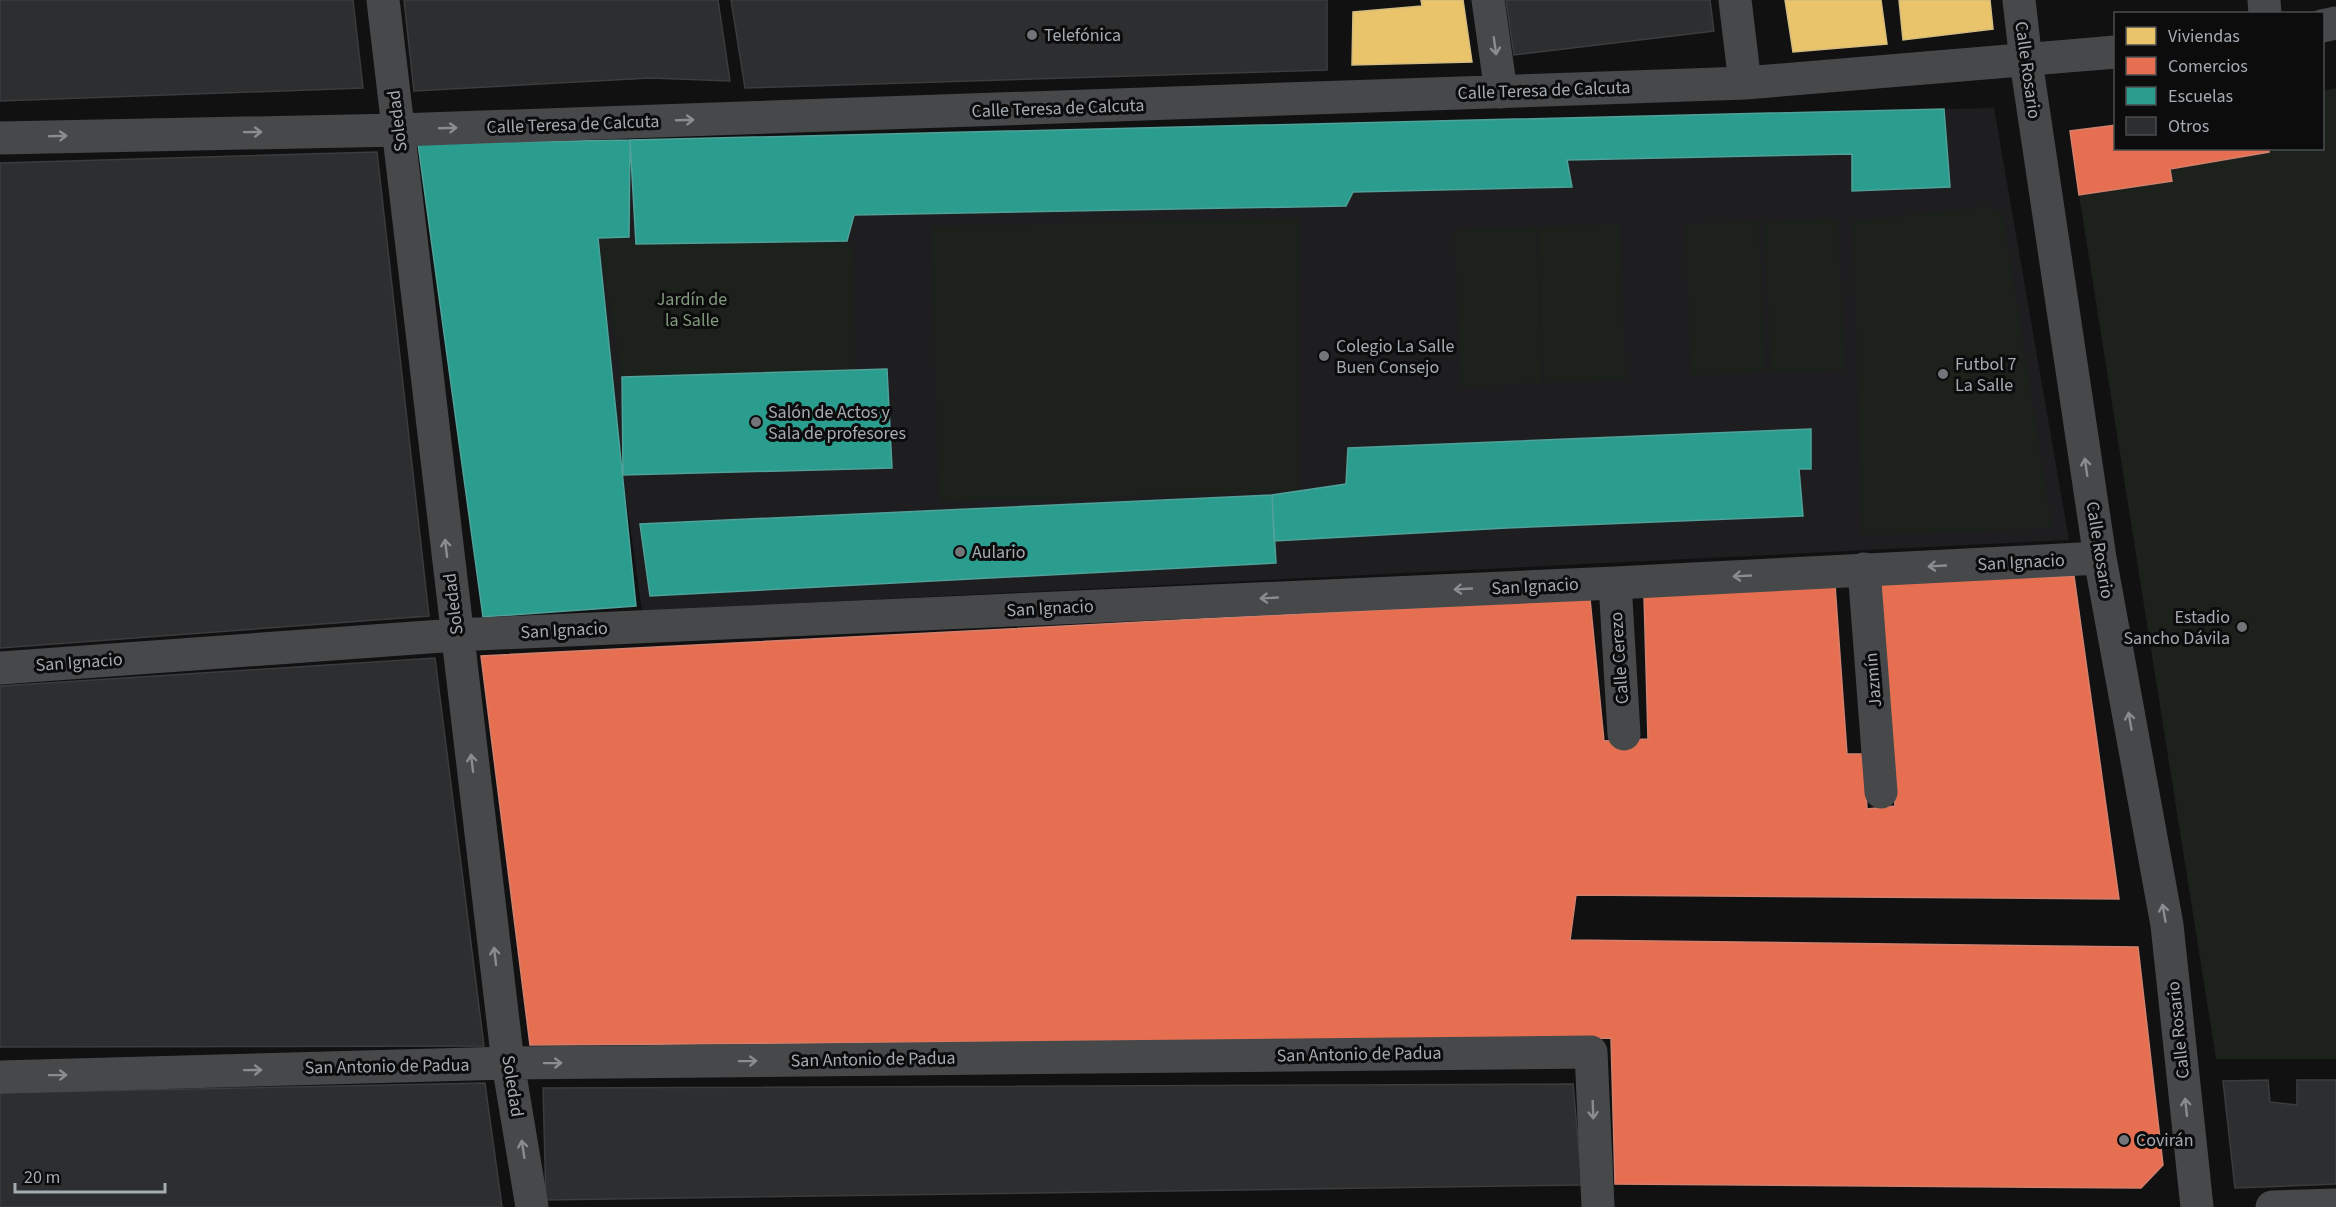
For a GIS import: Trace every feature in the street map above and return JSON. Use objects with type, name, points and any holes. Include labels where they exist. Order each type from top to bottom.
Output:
[{"type":"street","name":"Soledad","points":[[383,0],[508,1063],[532,1207]]},
{"type":"street","points":[[1488,0],[1502,92]]},
{"type":"street","points":[[1735,0],[1745,83]]},
{"type":"street","name":"Calle Rosario","points":[[2019,0],[2026,61],[2100,558],[2167,925],[2197,1207]]},
{"type":"street","name":"Calle Teresa de Calcuta","points":[[0,138],[398,130],[1745,83],[2114,52]]},
{"type":"street","name":"San Ignacio","points":[[0,668],[456,635],[1615,583],[2100,558]]},
{"type":"street","name":"Jazmín","points":[[1864,569],[1881,792]]},
{"type":"street","name":"Calle Cerezo","points":[[1615,583],[1624,734]]},
{"type":"street","name":"San Antonio de Padua","points":[[0,1077],[508,1063],[1591,1052],[1598,1207]]},
{"type":"street","points":[[2273,1207],[2336,1205]]},
{"type":"shaded area","name":"Colegio La Salle Buen Consejo","points":[[1994,108],[2069,540],[642,611],[623,475],[598,238],[629,237],[630,140]]},
{"type":"green space","name":"Estadio Sancho Dávila","points":[[2336,88],[2336,1059],[2216,1059],[2079,195],[2172,181],[2170,169],[2263,150],[2324,150],[2324,91]]},
{"type":"green space","name":"Futbol 7 La Salle","points":[[1990,206],[2003,214],[2052,528],[1862,536],[1853,221]]},
{"type":"green space","points":[[1299,218],[1298,491],[939,502],[931,226]]},
{"type":"green space","points":[[1838,218],[1845,370],[1771,373],[1764,222]]},
{"type":"green space","points":[[1759,221],[1765,372],[1691,376],[1685,224]]},
{"type":"green space","points":[[1620,223],[1626,380],[1544,383],[1538,227]]},
{"type":"green space","points":[[1536,227],[1542,383],[1461,387],[1454,230]]},
{"type":"green space","name":"Jardín de la Salle","points":[[629,237],[636,244],[847,241],[854,253],[855,370],[622,377],[598,238]]},
{"type":"building: Viviendas","points":[[1421,0],[1463,0],[1472,62],[1352,65],[1353,12],[1422,6]]},
{"type":"building: Viviendas","points":[[1785,0],[1881,0],[1887,44],[1793,52]]},
{"type":"building: Viviendas","points":[[1899,0],[1990,0],[1993,29],[1903,40]]},
{"type":"building: Comercios","points":[[2114,125],[2114,150],[2269,150],[2269,152],[2170,169],[2172,181],[2079,195],[2070,131]]},
{"type":"building: Comercios","points":[[2074,576],[2119,899],[1576,895],[1570,940],[2138,947],[2163,1165],[2141,1188],[1615,1184],[1611,1038],[530,1045],[481,656],[1590,599],[1604,741],[1648,739],[1644,595],[1835,585],[1847,754],[1864,754],[1867,809],[1895,806],[1881,583]]},
{"type":"building: Escuelas","points":[[1944,109],[1950,187],[1852,191],[1852,154],[1567,160],[1572,187],[1353,192],[1346,206],[854,215],[847,241],[636,244],[630,140]]},
{"type":"building: Escuelas","points":[[630,140],[629,237],[598,238],[636,606],[483,617],[418,144]]},
{"type":"building: Escuelas","name":"Salón de Actos y Sala de profesores","points":[[887,369],[892,468],[623,475],[622,377]]},
{"type":"building: Escuelas","points":[[1811,429],[1811,469],[1799,469],[1803,516],[1507,528],[1274,541],[1272,495],[1346,484],[1348,448]]},
{"type":"building: Escuelas","name":"Aulario","points":[[1272,495],[1276,563],[650,596],[640,524]]},
{"type":"building: Otros","points":[[0,0],[353,0],[363,88],[0,101]]},
{"type":"building: Otros","points":[[404,0],[718,0],[730,81],[650,78],[414,91]]},
{"type":"building: Otros","name":"Telefónica","points":[[731,0],[1327,0],[1327,70],[745,88]]},
{"type":"building: Otros","points":[[1506,0],[1710,0],[1714,31],[1514,55]]},
{"type":"building: Otros","points":[[377,152],[429,616],[0,648],[0,163]]},
{"type":"building: Otros","points":[[435,658],[484,1046],[0,1047],[0,686]]},
{"type":"building: Otros","points":[[2268,1080],[2270,1102],[2297,1105],[2297,1080],[2336,1080],[2336,1184],[2235,1188],[2223,1081]]},
{"type":"building: Otros","points":[[485,1083],[502,1207],[0,1207],[0,1093]]},
{"type":"building: Otros","points":[[1573,1084],[1582,1185],[546,1200],[543,1088]]},
{"type":"place","name":"Telefónica","points":[[1032,35]]},
{"type":"place","name":"Colegio La Salle Buen Consejo","points":[[1324,356]]},
{"type":"place","name":"Futbol 7 La Salle","points":[[1943,374]]},
{"type":"place","name":"Salón de Actos y Sala de profesores","points":[[756,422]]},
{"type":"place","name":"Aulario","points":[[960,552]]},
{"type":"place","name":"Estadio Sancho Dávila","points":[[2242,627]]},
{"type":"place","name":"Covirán","points":[[2124,1140]]}]
